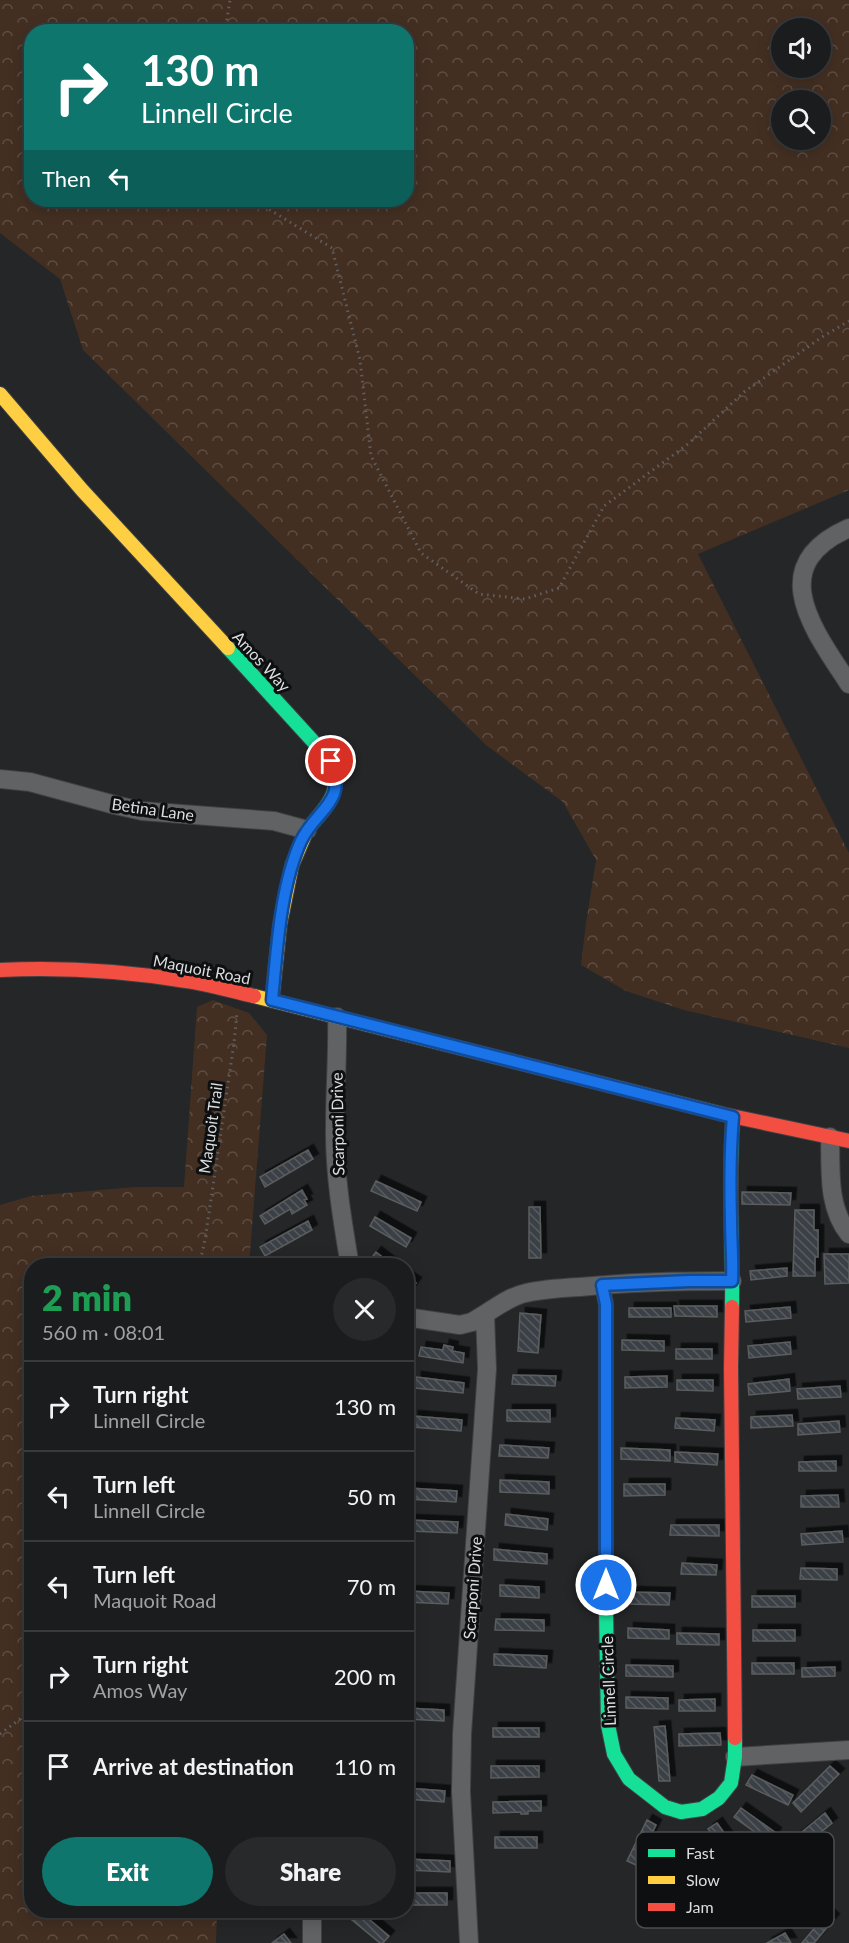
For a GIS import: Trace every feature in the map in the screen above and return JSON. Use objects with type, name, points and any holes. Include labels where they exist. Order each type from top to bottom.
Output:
[{"type":"street","name":"Amos Way","points":[[0,394],[82,490],[331,761],[336,775],[335,792],[307,830],[292,865],[280,924],[272,1000]]},
{"type":"street","points":[[849,528],[823,543],[804,569],[801,583],[802,597],[811,622],[849,684]]},
{"type":"street","name":"Betina Lane","points":[[0,778],[30,782],[142,811],[274,821],[307,830]]},
{"type":"street","name":"Maquoit Road","points":[[0,970],[48,968],[119,972],[188,981],[272,1000],[733,1117],[849,1141]]},
{"type":"street","name":"Scarponi Drive","points":[[338,1017],[334,1125],[341,1209],[349,1258]]},
{"type":"street","name":"Linnell Circle","points":[[602,1285],[606,1304],[608,1725],[614,1754],[629,1779],[665,1807],[681,1812],[702,1809],[719,1798],[730,1782],[735,1757],[731,1368],[733,1252],[730,1153],[733,1117]]},
{"type":"street","points":[[830,1137],[834,1209],[849,1234]]},
{"type":"street","points":[[414,1318],[460,1325],[472,1322],[506,1300],[524,1293],[602,1285],[732,1281]]},
{"type":"street","name":"Scarponi Drive","points":[[468,1943],[461,1792],[462,1734],[487,1369],[485,1314]]},
{"type":"street","points":[[735,1757],[849,1750]]},
{"type":"street","points":[[312,1918],[312,1943]]},
{"type":"path","points":[[226,24],[230,0]]},
{"type":"path","points":[[265,207],[332,248],[360,360],[371,456],[421,553],[479,594],[525,599],[559,588],[604,506],[688,444],[744,392],[822,337],[849,321]]},
{"type":"path","name":"Maquoit Trail","points":[[202,1258],[234,1043],[238,992]]},
{"type":"path","points":[[0,1734],[24,1716]]},
{"type":"green space","points":[[0,0],[849,0],[849,490],[698,554],[849,853],[849,1048],[684,1010],[626,991],[581,965],[596,860],[563,802],[486,745],[83,350],[60,279],[0,233]]},
{"type":"green space","points":[[213,1000],[249,1013],[267,1035],[250,1258],[24,1258],[24,1918],[217,1918],[216,1943],[0,1943],[0,1205],[31,1196],[136,1187],[184,1187],[197,1007]]},
{"type":"building","points":[[308,1150],[313,1159],[265,1187],[260,1177]]},
{"type":"building","points":[[376,1181],[421,1202],[417,1211],[371,1191]]},
{"type":"building","points":[[302,1190],[307,1199],[304,1200],[307,1205],[292,1214],[290,1209],[265,1224],[260,1216]]},
{"type":"building","points":[[742,1192],[791,1193],[790,1205],[742,1204]]},
{"type":"building","points":[[529,1207],[540,1207],[541,1258],[529,1258]]},
{"type":"building","points":[[795,1210],[814,1210],[814,1230],[818,1230],[815,1276],[793,1276]]},
{"type":"building","points":[[375,1217],[411,1238],[406,1247],[370,1226]]},
{"type":"building","points":[[308,1221],[312,1230],[265,1256],[260,1247]]},
{"type":"building","points":[[376,1252],[384,1258],[372,1258]]},
{"type":"building","points":[[824,1254],[849,1254],[849,1283],[825,1284]]},
{"type":"building","points":[[787,1268],[787,1276],[751,1280],[750,1271]]},
{"type":"building","points":[[674,1306],[717,1306],[717,1317],[675,1316]]},
{"type":"building","points":[[790,1307],[791,1318],[746,1322],[745,1311]]},
{"type":"building","points":[[629,1308],[671,1308],[671,1317],[629,1317]]},
{"type":"building","points":[[520,1313],[541,1315],[538,1353],[518,1351]]},
{"type":"building","points":[[622,1340],[664,1341],[664,1351],[622,1350]]},
{"type":"building","points":[[790,1342],[791,1354],[749,1358],[748,1346]]},
{"type":"building","points":[[444,1345],[453,1347],[452,1351],[464,1353],[463,1363],[419,1356],[421,1347],[443,1350]]},
{"type":"building","points":[[676,1349],[712,1349],[712,1359],[676,1359]]},
{"type":"building","points":[[513,1375],[556,1376],[555,1386],[512,1384]]},
{"type":"building","points":[[667,1376],[667,1387],[625,1388],[625,1377]]},
{"type":"building","points":[[416,1377],[464,1383],[463,1393],[415,1388]]},
{"type":"building","points":[[789,1379],[790,1391],[749,1395],[748,1384]]},
{"type":"building","points":[[677,1380],[713,1380],[713,1391],[677,1390]]},
{"type":"building","points":[[840,1386],[841,1397],[798,1399],[797,1389]]},
{"type":"building","points":[[507,1410],[550,1410],[550,1422],[507,1421]]},
{"type":"building","points":[[792,1415],[793,1426],[751,1428],[751,1417]]},
{"type":"building","points":[[414,1416],[462,1420],[461,1431],[414,1427]]},
{"type":"building","points":[[676,1418],[715,1420],[714,1431],[675,1428]]},
{"type":"building","points":[[839,1421],[840,1432],[798,1435],[798,1424]]},
{"type":"building","points":[[500,1445],[549,1448],[548,1458],[499,1456]]},
{"type":"building","points":[[621,1448],[670,1450],[670,1461],[621,1459]]},
{"type":"building","points":[[675,1452],[718,1454],[717,1465],[675,1462]]},
{"type":"building","points":[[836,1461],[836,1471],[799,1471],[799,1462]]},
{"type":"building","points":[[500,1480],[549,1482],[549,1494],[500,1492]]},
{"type":"building","points":[[624,1484],[665,1484],[665,1495],[624,1496]]},
{"type":"building","points":[[414,1488],[457,1491],[456,1502],[414,1499]]},
{"type":"building","points":[[838,1495],[839,1507],[801,1507],[801,1496]]},
{"type":"building","points":[[506,1514],[548,1519],[547,1530],[505,1525]]},
{"type":"building","points":[[414,1520],[458,1522],[457,1533],[414,1531]]},
{"type":"building","points":[[671,1525],[719,1525],[719,1536],[670,1535]]},
{"type":"building","points":[[842,1531],[843,1542],[802,1545],[801,1534]]},
{"type":"building","points":[[494,1549],[547,1554],[547,1564],[494,1560]]},
{"type":"building","points":[[682,1563],[717,1565],[716,1575],[681,1574]]},
{"type":"building","points":[[801,1568],[837,1569],[837,1580],[800,1579]]},
{"type":"building","points":[[500,1585],[539,1587],[539,1598],[500,1596]]},
{"type":"building","points":[[414,1591],[449,1593],[448,1604],[414,1602]]},
{"type":"building","points":[[628,1592],[670,1593],[669,1605],[627,1604]]},
{"type":"building","points":[[752,1596],[795,1596],[795,1607],[752,1607]]},
{"type":"building","points":[[496,1619],[544,1620],[544,1631],[495,1630]]},
{"type":"building","points":[[628,1628],[669,1630],[669,1639],[628,1638]]},
{"type":"building","points":[[753,1630],[795,1630],[795,1641],[753,1641]]},
{"type":"building","points":[[677,1633],[719,1634],[719,1645],[677,1644]]},
{"type":"building","points":[[494,1654],[547,1656],[546,1668],[494,1665]]},
{"type":"building","points":[[752,1663],[794,1663],[794,1674],[752,1674]]},
{"type":"building","points":[[626,1665],[673,1666],[673,1677],[626,1676]]},
{"type":"building","points":[[835,1667],[835,1676],[802,1677],[802,1668]]},
{"type":"building","points":[[626,1697],[668,1698],[668,1709],[626,1708]]},
{"type":"building","points":[[715,1699],[715,1711],[679,1711],[679,1700]]},
{"type":"building","points":[[414,1708],[444,1710],[444,1721],[414,1719]]},
{"type":"building","points":[[665,1726],[670,1781],[659,1781],[654,1727]]},
{"type":"building","points":[[493,1728],[539,1728],[539,1737],[493,1737]]},
{"type":"building","points":[[720,1733],[721,1745],[679,1746],[679,1734]]},
{"type":"building","points":[[491,1766],[539,1766],[539,1777],[491,1778]]},
{"type":"building","points":[[830,1766],[839,1774],[801,1812],[793,1803]]},
{"type":"building","points":[[752,1775],[793,1795],[788,1805],[746,1785]]},
{"type":"building","points":[[414,1789],[445,1791],[444,1802],[414,1800]]},
{"type":"building","points":[[541,1801],[541,1811],[528,1811],[528,1814],[493,1813],[493,1802]]},
{"type":"building","points":[[741,1808],[775,1832],[755,1832],[734,1817]]},
{"type":"building","points":[[825,1813],[832,1823],[821,1832],[802,1832]]},
{"type":"building","points":[[647,1820],[656,1825],[652,1832],[641,1832]]},
{"type":"building","points":[[717,1823],[723,1832],[710,1832],[708,1829]]},
{"type":"building","points":[[495,1837],[537,1837],[537,1848],[495,1848]]},
{"type":"building","points":[[636,1843],[636,1865],[627,1861]]},
{"type":"building","points":[[414,1859],[450,1861],[450,1872],[414,1870]]},
{"type":"building","points":[[414,1893],[447,1893],[447,1905],[414,1905]]},
{"type":"building","points":[[350,1918],[367,1918],[389,1936],[383,1943]]},
{"type":"building","points":[[814,1928],[826,1928],[814,1943],[802,1943]]},
{"type":"building","points":[[785,1933],[791,1943],[767,1943]]},
{"type":"building","points":[[284,1934],[291,1943],[272,1943]]},
{"type":"traffic: fast","points":[[228,648],[331,761],[334,791],[327,806],[307,830]]},
{"type":"traffic: fast","points":[[732,1307],[733,1117]]},
{"type":"traffic: fast","points":[[606,1608],[608,1725],[614,1754],[629,1779],[665,1807],[681,1812],[702,1809],[719,1798],[731,1783],[735,1738]]},
{"type":"traffic: slow","points":[[0,394],[82,490],[228,648]]},
{"type":"traffic: slow","points":[[272,1000],[280,924],[292,865],[307,830]]},
{"type":"traffic: slow","points":[[254,996],[722,1114]]},
{"type":"traffic: slow","points":[[602,1285],[606,1304],[606,1608]]},
{"type":"traffic: jam","points":[[0,970],[70,970],[140,975],[195,982],[254,996]]},
{"type":"traffic: jam","points":[[722,1114],[849,1141]]},
{"type":"traffic: jam","points":[[732,1307],[735,1738]]},
{"type":"route","points":[[331,761],[336,775],[335,792],[307,830],[292,865],[280,924],[272,1000],[733,1117],[730,1153],[732,1281],[602,1285],[606,1304],[606,1585]]}]
